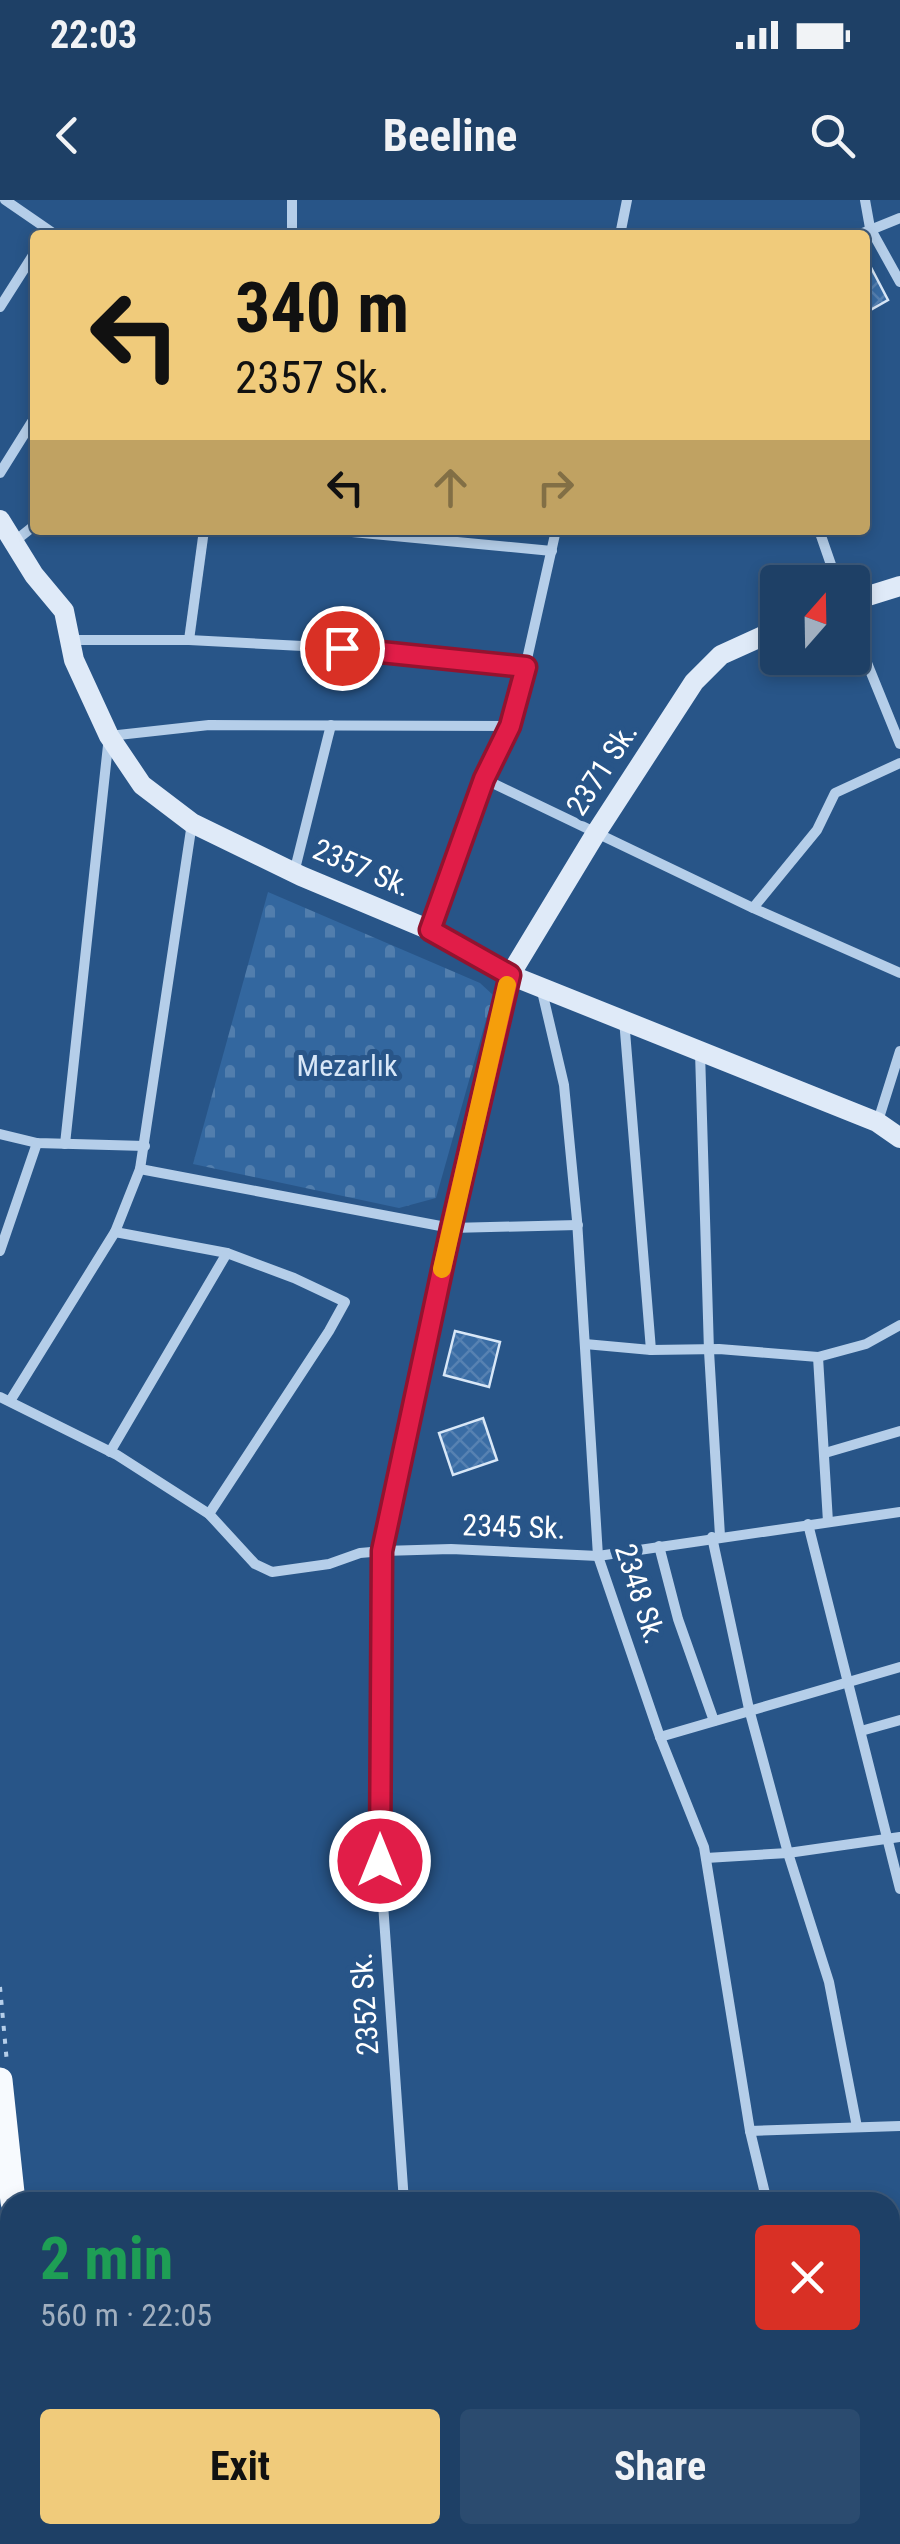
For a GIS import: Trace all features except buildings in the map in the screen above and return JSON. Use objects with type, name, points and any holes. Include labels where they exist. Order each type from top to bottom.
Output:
[{"type":"main road","points":[[0,2080],[11,2192]]},
{"type":"street","points":[[6,200],[47,230]]},
{"type":"street","points":[[292,200],[292,230]]},
{"type":"street","points":[[621,230],[627,200]]},
{"type":"street","points":[[864,200],[870,228],[900,282]]},
{"type":"street","points":[[867,230],[900,218]]},
{"type":"street","points":[[0,307],[30,260]]},
{"type":"street","points":[[0,473],[30,426]]},
{"type":"street","name":"2357 Sk.","points":[[0,520],[34,575],[64,611],[74,660],[110,736],[142,785],[192,823],[294,873],[430,930],[510,975],[877,1122],[899,1136]]},
{"type":"street","points":[[15,541],[30,529]]},
{"type":"street","points":[[189,640],[203,535]]},
{"type":"street","points":[[384,535],[552,551]]},
{"type":"street","points":[[430,930],[484,779],[510,726],[555,535]]},
{"type":"street","points":[[821,535],[830,565]]},
{"type":"street","points":[[870,595],[900,586]]},
{"type":"street","name":"2371 Sk.","points":[[510,975],[694,682],[721,655],[760,637]]},
{"type":"street","points":[[70,640],[189,640],[380,650],[526,667]]},
{"type":"street","points":[[870,670],[900,744]]},
{"type":"street","points":[[65,1144],[110,736],[209,726],[510,726]]},
{"type":"street","points":[[294,873],[330,726]]},
{"type":"street","points":[[753,908],[817,830],[835,794],[900,763]]},
{"type":"street","points":[[484,779],[753,908],[900,973]]},
{"type":"street","points":[[115,1232],[226,1253],[345,1302],[209,1514],[110,1452],[5,1399],[115,1232],[140,1169],[192,823]]},
{"type":"street","name":"2352 Sk.","points":[[403,2192],[380,1861],[382,1551],[510,975]]},
{"type":"street","name":"2348 Sk.","points":[[540,986],[564,1085],[578,1225],[598,1556],[706,1858],[750,2132],[765,2192]]},
{"type":"street","points":[[624,1018],[651,1350]]},
{"type":"street","points":[[700,1049],[716,1536],[749,1709],[788,1853],[829,1982],[857,2126]]},
{"type":"street","points":[[877,1122],[900,1051]]},
{"type":"street","points":[[0,1134],[36,1143],[146,1146]]},
{"type":"street","points":[[0,1251],[36,1143]]},
{"type":"street","points":[[140,1169],[451,1228],[578,1225]]},
{"type":"street","points":[[110,1452],[226,1253]]},
{"type":"street","points":[[585,1344],[651,1350],[719,1348],[818,1357],[866,1344],[900,1325]]},
{"type":"street","points":[[818,1357],[828,1522]]},
{"type":"street","points":[[825,1453],[900,1432]]},
{"type":"street","name":"2345 Sk.","points":[[209,1514],[255,1564],[272,1572],[382,1551],[451,1549],[598,1556],[900,1512]]},
{"type":"street","points":[[808,1524],[900,1889]]},
{"type":"street","points":[[659,1546],[678,1619],[714,1720]]},
{"type":"street","points":[[660,1737],[900,1667]]},
{"type":"street","points":[[861,1731],[900,1720]]},
{"type":"street","points":[[706,1858],[788,1853],[900,1838]]},
{"type":"street","points":[[750,2132],[900,2126]]},
{"type":"green space","name":"Mezarlık","points":[[268,892],[480,983],[493,995],[436,1198],[399,1208],[193,1164]]},
{"type":"slow traffic","points":[[442,1269],[507,985]]},
{"type":"route","points":[[342,648],[526,667],[510,726],[484,779],[430,930],[510,975],[382,1551],[380,1861]]}]
